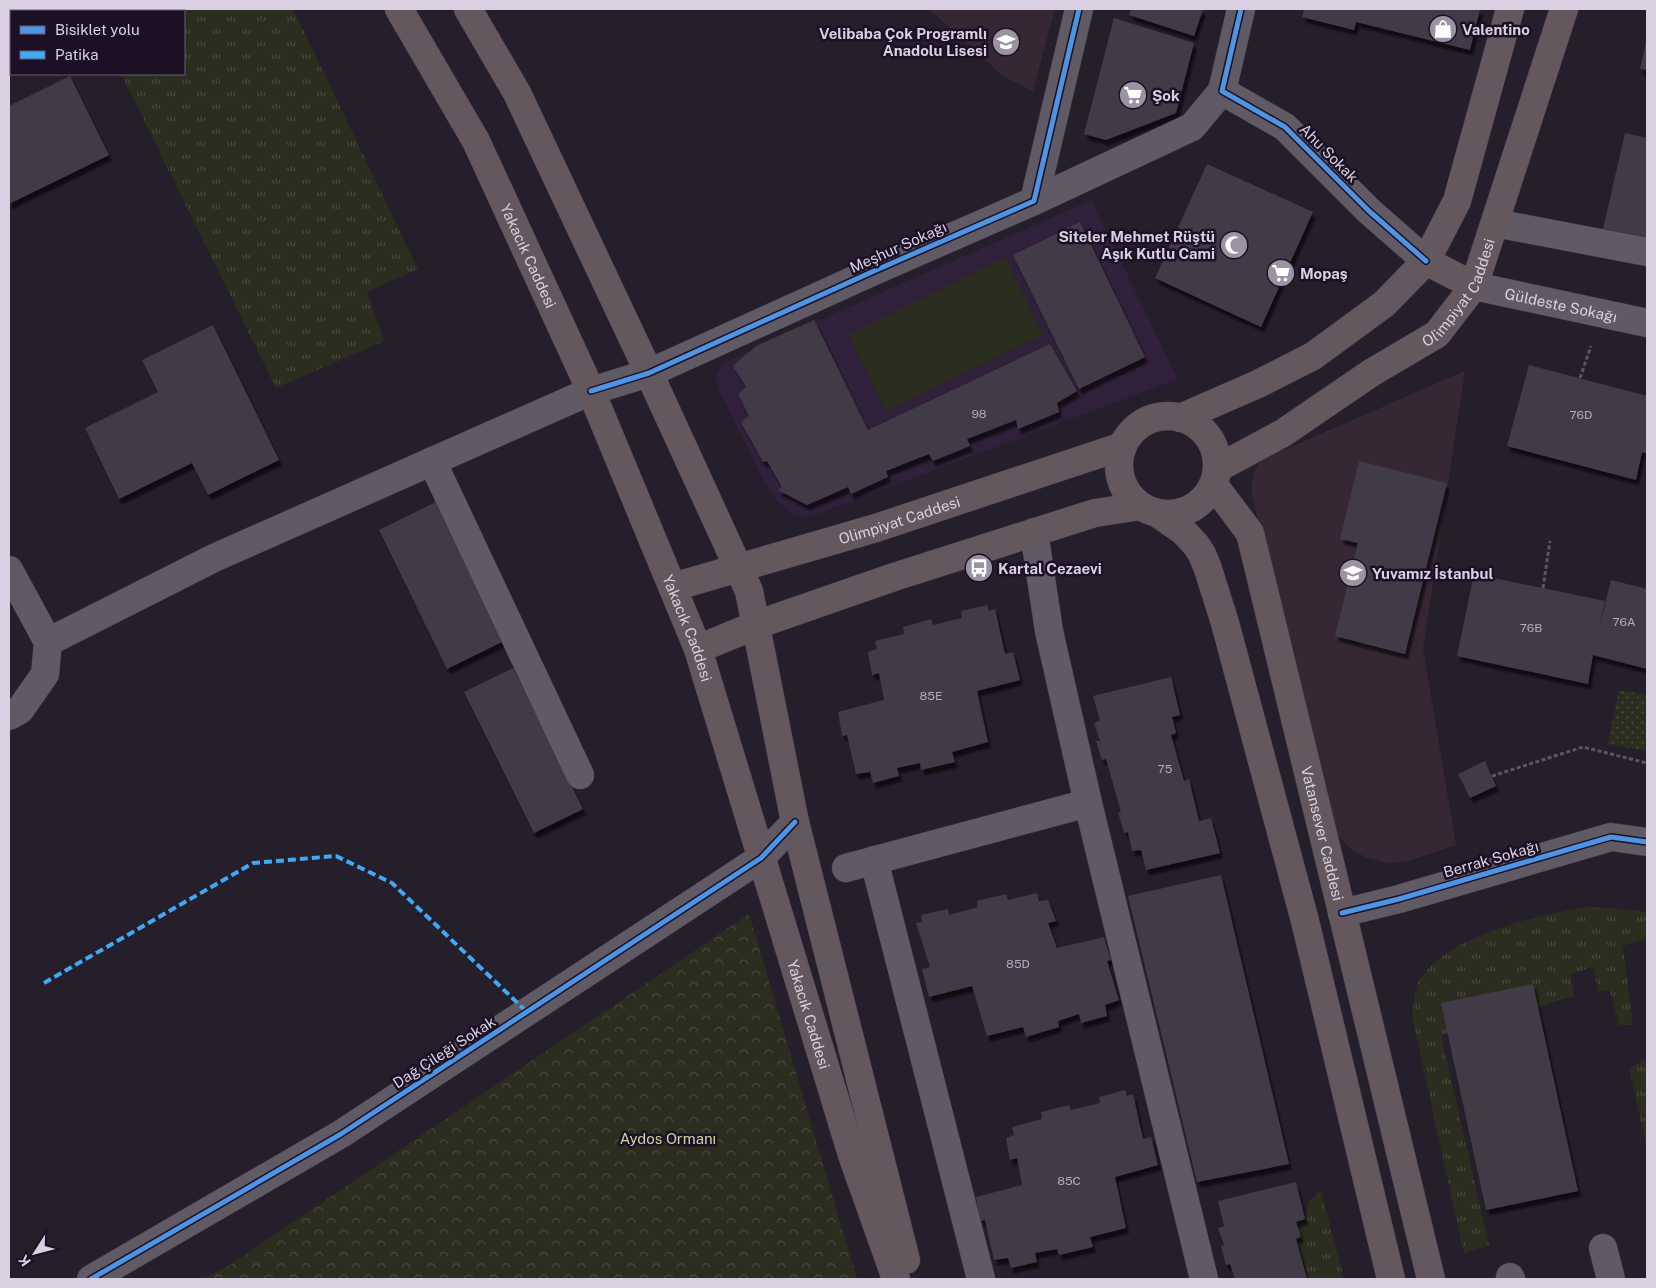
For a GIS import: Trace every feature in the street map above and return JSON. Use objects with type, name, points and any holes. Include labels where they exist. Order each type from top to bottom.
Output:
[{"type":"main road","name":"Yakacık Caddesi","points":[[399,9],[476,141],[591,391],[698,649],[852,1155],[896,1279]]},
{"type":"main road","name":"Yakacık Caddesi","points":[[468,9],[517,93],[749,591],[795,822],[911,1279]]},
{"type":"main road","points":[[1180,418],[1258,384],[1313,356],[1384,304],[1426,261],[1457,201],[1510,9]]},
{"type":"main road","name":"Olimpiyat Caddesi","points":[[1216,476],[1283,433],[1370,372],[1437,334],[1474,286],[1564,9]]},
{"type":"main road","points":[[1426,261],[1474,286]]},
{"type":"main road","points":[[698,649],[756,625],[894,577],[1095,513],[1149,510],[1170,514],[1184,512],[1197,506],[1206,496],[1216,476],[1216,452],[1208,436],[1196,425],[1180,418],[1166,416],[1152,419],[1140,425],[1130,434],[1123,446],[1119,462],[1121,479],[1129,494],[1149,510],[1176,525],[1196,546],[1208,569],[1225,622],[1305,921],[1391,1279]]},
{"type":"main road","name":"Olimpiyat Caddesi","points":[[673,587],[876,528],[1123,446]]},
{"type":"main road","name":"Vatansever Caddesi","points":[[1216,476],[1250,533],[1431,1279]]},
{"type":"main road","points":[[1305,921],[1342,913]]},
{"type":"street","points":[[1034,201],[1079,9]]},
{"type":"street","points":[[1222,91],[1241,9]]},
{"type":"street","name":"Meşhur Sokağı","points":[[48,642],[214,558],[591,391],[649,373],[1034,201],[1192,127],[1222,91]]},
{"type":"street","name":"Ahu Sokak","points":[[1222,91],[1285,127],[1369,211],[1426,261]]},
{"type":"street","points":[[1495,223],[1647,252]]},
{"type":"street","name":"Güldeste Sokağı","points":[[1474,286],[1647,323]]},
{"type":"street","points":[[432,461],[580,775]]},
{"type":"street","points":[[1034,532],[1050,631],[1088,803],[1204,1279]]},
{"type":"street","points":[[9,570],[48,642],[45,674],[20,710],[9,716]]},
{"type":"street","points":[[846,868],[1088,803]]},
{"type":"street","name":"Dağ Çileği Sokak","points":[[91,1279],[341,1134],[761,858],[795,822]]},
{"type":"street","name":"Berrak Sokağı","points":[[1342,913],[1399,899],[1611,836],[1647,842]]},
{"type":"street","points":[[874,860],[981,1279]]},
{"type":"street","points":[[1603,1248],[1611,1279]]},
{"type":"path","points":[[1580,378],[1591,346],[1600,349]]},
{"type":"path","points":[[1543,588],[1550,540]]},
{"type":"path","points":[[1492,776],[1584,747],[1647,763]]},
{"type":"shaded area","name":"Velibaba Çok Programlı Anadolu Lisesi","points":[[929,9],[1055,9],[1033,91],[1003,76]]},
{"type":"shaded area","points":[[1091,200],[1178,379],[809,517],[794,515],[779,503],[765,484],[720,392],[715,378],[722,363]]},
{"type":"shaded area","name":"Yuvamız İstanbul","points":[[1465,371],[1423,649],[1456,845],[1408,861],[1388,863],[1365,857],[1351,849],[1337,834],[1252,496],[1252,483],[1254,472],[1261,460]]},
{"type":"green space","points":[[67,9],[293,9],[418,269],[367,292],[384,341],[276,388],[121,75],[185,75],[185,10]]},
{"type":"green space","points":[[1005,257],[1043,335],[886,412],[848,335]]},
{"type":"green space","points":[[1619,690],[1647,695],[1647,751],[1608,744]]},
{"type":"green space","points":[[1586,907],[1635,910],[1647,913],[1647,938],[1623,946],[1633,1025],[1619,1025],[1610,990],[1599,992],[1593,967],[1570,974],[1574,996],[1441,1035],[1489,1245],[1464,1253],[1412,1017],[1418,983],[1431,966],[1448,952],[1470,940],[1518,922]]},
{"type":"green space","name":"Aydos Ormanı","points":[[749,914],[857,1279],[202,1279],[228,1266]]},
{"type":"green space","points":[[1645,1059],[1647,1067],[1647,1148],[1629,1069]]},
{"type":"green space","points":[[1321,1191],[1344,1279],[1307,1279],[1296,1239],[1301,1237],[1296,1222],[1305,1219],[1309,1201]]},
{"type":"building","points":[[1131,9],[1203,9],[1194,36],[1129,15]]},
{"type":"building","points":[[1304,9],[1480,9],[1470,50],[1356,22],[1354,30],[1302,17]]},
{"type":"building","points":[[1114,18],[1194,43],[1176,113],[1106,140],[1084,134]]},
{"type":"building","points":[[1647,42],[1647,70],[1640,69]]},
{"type":"building","points":[[70,76],[109,155],[9,204],[9,106]]},
{"type":"building","points":[[1625,133],[1647,138],[1647,240],[1603,229]]},
{"type":"building","name":"Siteler Mehmet Rüştü Aşık Kutlu Cami","points":[[1207,164],[1313,212],[1261,327],[1155,278]]},
{"type":"building","points":[[1080,222],[1145,357],[1079,389],[1013,255]]},
{"type":"building","points":[[814,320],[868,430],[1050,344],[1077,391],[1057,403],[1059,412],[1018,429],[1016,420],[967,439],[970,446],[933,461],[929,454],[886,471],[888,477],[851,494],[848,487],[807,505],[778,490],[782,487],[767,461],[763,462],[741,422],[749,416],[738,394],[746,387],[733,366],[756,346]]},
{"type":"building","points":[[213,325],[279,460],[208,495],[192,463],[119,499],[85,428],[158,392],[142,360]]},
{"type":"building","points":[[1529,365],[1647,396],[1647,454],[1642,452],[1636,480],[1507,446]]},
{"type":"building","points":[[1359,461],[1447,483],[1405,654],[1335,636],[1358,543],[1340,539]]},
{"type":"building","points":[[436,502],[504,641],[447,669],[379,530]]},
{"type":"building","points":[[1474,574],[1605,601],[1599,629],[1611,580],[1647,589],[1647,669],[1593,655],[1588,684],[1457,656]]},
{"type":"building","points":[[987,605],[989,611],[995,609],[1005,654],[1013,652],[1020,680],[977,691],[988,742],[952,752],[955,762],[921,770],[920,763],[897,768],[899,776],[873,783],[870,772],[856,774],[847,735],[842,736],[838,712],[884,700],[879,673],[872,675],[868,652],[877,649],[875,641],[904,634],[903,627],[931,619],[933,625],[962,618],[961,611]]},
{"type":"building","points":[[513,668],[583,809],[534,833],[464,692]]},
{"type":"building","points":[[1171,677],[1180,715],[1172,717],[1176,733],[1171,735],[1184,781],[1189,779],[1199,821],[1211,818],[1220,853],[1146,870],[1141,850],[1132,851],[1128,832],[1124,833],[1118,812],[1121,812],[1106,759],[1102,760],[1096,741],[1100,741],[1094,723],[1100,721],[1093,696]]},
{"type":"building","points":[[1485,761],[1496,786],[1470,798],[1458,774]]},
{"type":"building","points":[[1221,875],[1289,1164],[1197,1182],[1128,896]]},
{"type":"building","points":[[1037,893],[1039,901],[1048,900],[1056,921],[1048,923],[1057,948],[1104,937],[1111,960],[1107,961],[1119,1000],[1105,1005],[1107,1016],[1081,1023],[1079,1014],[1058,1021],[1059,1027],[1026,1037],[1023,1027],[987,1036],[972,986],[929,997],[922,969],[930,967],[916,923],[922,922],[921,915],[948,909],[949,915],[978,907],[977,901],[1006,894],[1008,900]]},
{"type":"building","points":[[1533,984],[1578,1191],[1486,1210],[1441,1003]]},
{"type":"building","points":[[1125,1090],[1127,1096],[1133,1094],[1143,1139],[1151,1137],[1158,1165],[1115,1177],[1126,1228],[1090,1237],[1093,1247],[1059,1255],[1057,1249],[1035,1253],[1037,1262],[1011,1268],[1008,1258],[994,1260],[985,1220],[980,1221],[976,1197],[1022,1185],[1017,1158],[1010,1160],[1006,1138],[1014,1135],[1012,1127],[1042,1119],[1041,1112],[1069,1105],[1071,1110],[1100,1103],[1099,1097]]},
{"type":"building","points":[[1296,1182],[1305,1219],[1296,1222],[1301,1237],[1296,1239],[1307,1279],[1235,1279],[1230,1264],[1226,1265],[1221,1246],[1224,1245],[1218,1228],[1224,1226],[1218,1201]]},
{"type":"marked path","points":[[44,983],[253,863],[336,856],[392,883],[527,1012]]},
{"type":"cycle path","points":[[591,391],[649,373],[1034,201],[1079,9]]},
{"type":"cycle path","points":[[1241,9],[1222,91],[1285,127],[1369,211],[1426,261]]},
{"type":"cycle path","points":[[91,1279],[341,1134],[761,858],[795,822]]},
{"type":"cycle path","points":[[1342,913],[1399,899],[1611,837],[1647,842]]},
{"type":"place","name":"Valentino","points":[[1443,29]]},
{"type":"place","name":"Velibaba Çok Programlı Anadolu Lisesi","points":[[1006,42]]},
{"type":"place","name":"Şok","points":[[1133,95]]},
{"type":"place","name":"Siteler Mehmet Rüştü Aşık Kutlu Cami","points":[[1234,245]]},
{"type":"place","name":"Mopaş","points":[[1281,273]]},
{"type":"place","name":"Kartal Cezaevi","points":[[979,568]]},
{"type":"place","name":"Yuvamız İstanbul","points":[[1353,573]]}]
